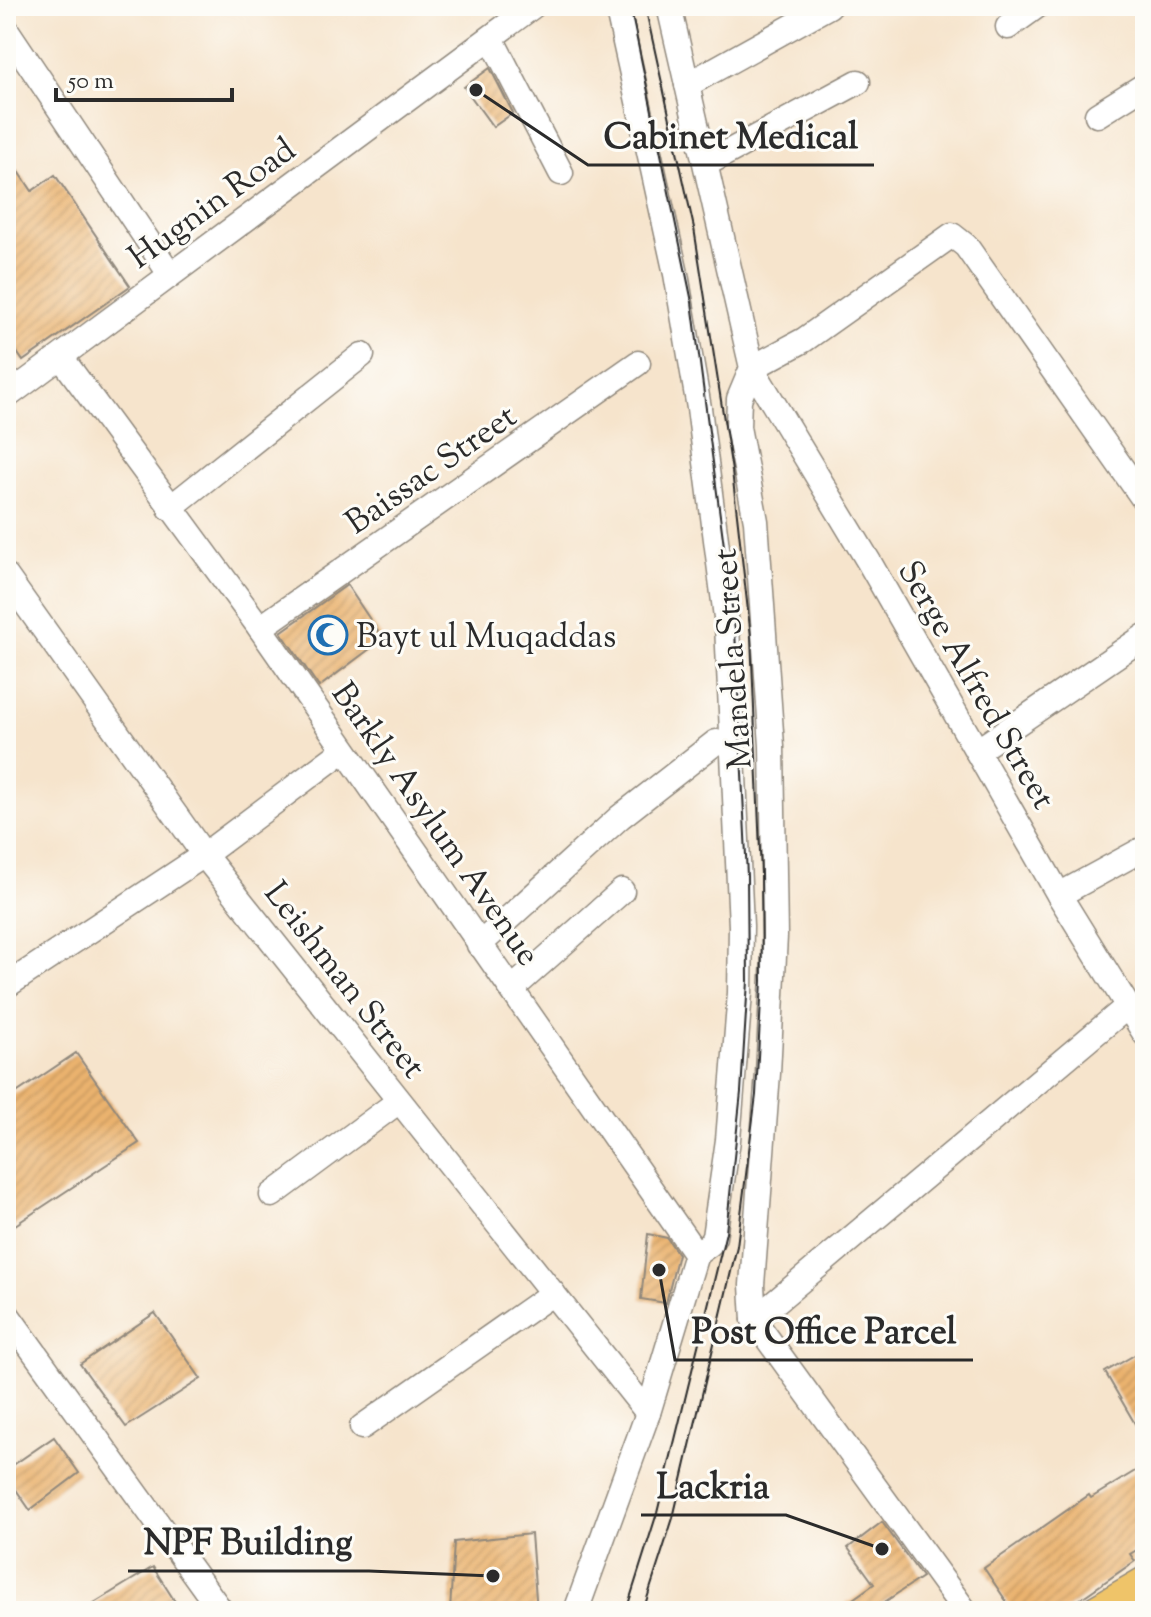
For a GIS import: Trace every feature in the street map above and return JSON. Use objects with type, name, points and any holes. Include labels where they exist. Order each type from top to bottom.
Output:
[{"type":"main road","points":[[1097,1611],[1145,1583]]},
{"type":"street","name":"Hugnin Road","points":[[6,397],[533,6]]},
{"type":"street","points":[[576,1611],[648,1413],[696,1254],[714,1237],[728,1140],[740,993],[741,926],[727,625],[699,408],[676,274],[617,6]]},
{"type":"street","points":[[669,6],[752,368],[804,340],[952,235],[966,246],[1145,501]]},
{"type":"street","points":[[687,85],[829,6]]},
{"type":"street","points":[[1008,27],[1037,6]]},
{"type":"street","points":[[6,29],[170,274]]},
{"type":"street","points":[[491,38],[561,173]]},
{"type":"street","points":[[706,164],[858,82]]},
{"type":"street","points":[[1097,115],[1145,85]]},
{"type":"street","points":[[170,508],[362,355]]},
{"type":"street","name":"Barkly Asylum Avenue","points":[[61,357],[260,628],[696,1254]]},
{"type":"street","name":"Baissac Street","points":[[260,628],[638,363]]},
{"type":"street","name":"Serge Alfred Street","points":[[752,368],[869,562],[1059,895],[1145,1034]]},
{"type":"street","name":"Mandela Street","points":[[752,368],[739,399],[738,427],[756,521],[772,746],[775,876],[768,1073],[752,1285],[754,1320]]},
{"type":"street","name":"Leishman Street","points":[[6,576],[204,855],[648,1413]]},
{"type":"street","points":[[977,751],[1145,636]]},
{"type":"street","points":[[479,945],[620,817],[716,742]]},
{"type":"street","points":[[6,986],[204,855],[344,750]]},
{"type":"street","points":[[1059,895],[1145,848]]},
{"type":"street","points":[[512,989],[622,891]]},
{"type":"street","points":[[965,1611],[754,1320],[1128,1006]]},
{"type":"street","points":[[272,1195],[399,1101]]},
{"type":"street","points":[[362,1427],[553,1293]]},
{"type":"street","points":[[6,1313],[221,1611]]},
{"type":"building","points":[[490,68],[513,113],[493,127],[464,87]]},
{"type":"building","points":[[18,170],[32,191],[55,175],[130,286],[23,361],[6,336],[6,178]]},
{"type":"building","name":"Bayt ul Muqaddas","points":[[347,585],[383,639],[319,687],[281,632]]},
{"type":"building","points":[[76,1053],[139,1143],[6,1231],[6,1100]]},
{"type":"building","points":[[648,1234],[667,1238],[678,1254],[666,1303],[641,1299]]},
{"type":"building","points":[[155,1313],[201,1379],[126,1427],[80,1364]]},
{"type":"building","points":[[1145,1349],[1145,1441],[1105,1372]]},
{"type":"building","points":[[54,1437],[79,1473],[30,1510],[6,1475],[6,1470]]},
{"type":"building","points":[[1145,1465],[1145,1545],[1130,1554],[1135,1561],[1063,1611],[1013,1611],[984,1568],[1089,1495],[1091,1498]]},
{"type":"building","points":[[882,1522],[922,1577],[871,1611],[836,1611],[874,1584],[848,1548]]},
{"type":"building","points":[[531,1534],[537,1611],[450,1611],[454,1542]]},
{"type":"building","points":[[153,1567],[181,1611],[81,1611]]},
{"type":"tram line","points":[[626,1611],[657,1513],[726,1232],[741,1092],[748,981],[747,876],[735,630],[692,302],[630,6]]},
{"type":"tram line","points":[[643,1611],[673,1518],[737,1246],[756,1095],[762,981],[751,637],[732,471],[694,228],[645,6]]},
{"type":"place","name":"Cabinet Medical","points":[[476,90]]},
{"type":"place","name":"Bayt ul Muqaddas","points":[[328,635]]},
{"type":"place","name":"Post Office Parcel","points":[[659,1270]]},
{"type":"place","name":"Lackria","points":[[882,1549]]},
{"type":"place","name":"NPF Building","points":[[493,1576]]}]
